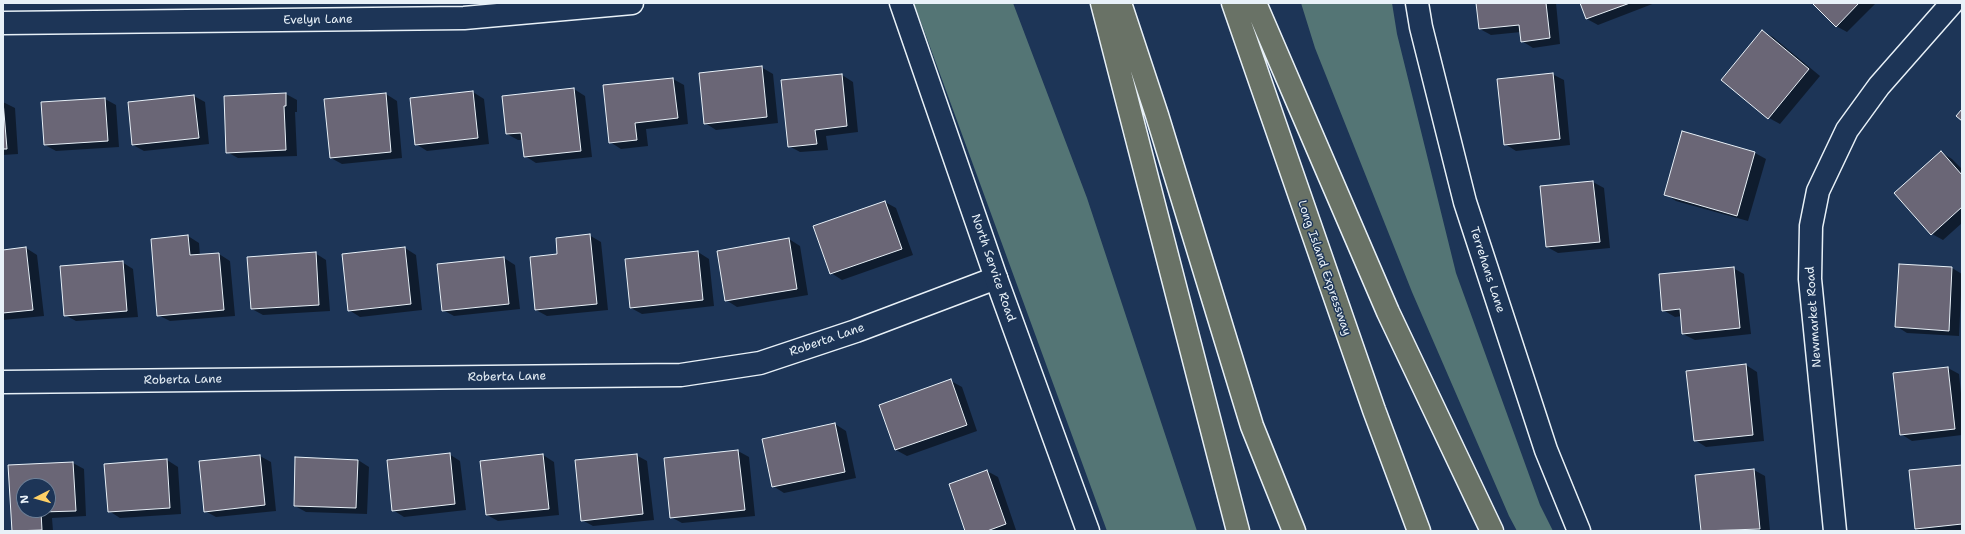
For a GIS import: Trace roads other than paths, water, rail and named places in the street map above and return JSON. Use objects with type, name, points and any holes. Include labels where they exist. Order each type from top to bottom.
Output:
[{"type":"highway","points":[[1102,3],[1238,531]]},
{"type":"highway","points":[[1120,3],[1159,123],[1252,426],[1294,531]]},
{"type":"highway","name":"Long Island Expressway","points":[[1233,3],[1374,410],[1419,531]]},
{"type":"highway","points":[[1255,3],[1388,312],[1492,531]]},
{"type":"street","name":"Evelyn Lane","points":[[3,23],[464,18],[632,3]]},
{"type":"street","name":"North Service Road","points":[[901,3],[996,278],[1088,531]]},
{"type":"street","name":"Terrehans Lane","points":[[1417,3],[1421,26],[1465,202],[1546,450],[1579,531]]},
{"type":"street","name":"Newmarket Road","points":[[1835,531],[1810,279],[1812,226],[1818,190],[1847,130],[1879,86],[1952,3]]},
{"type":"street","name":"Roberta Lane","points":[[3,382],[681,375],[760,363],[856,331],[996,278]]}]
